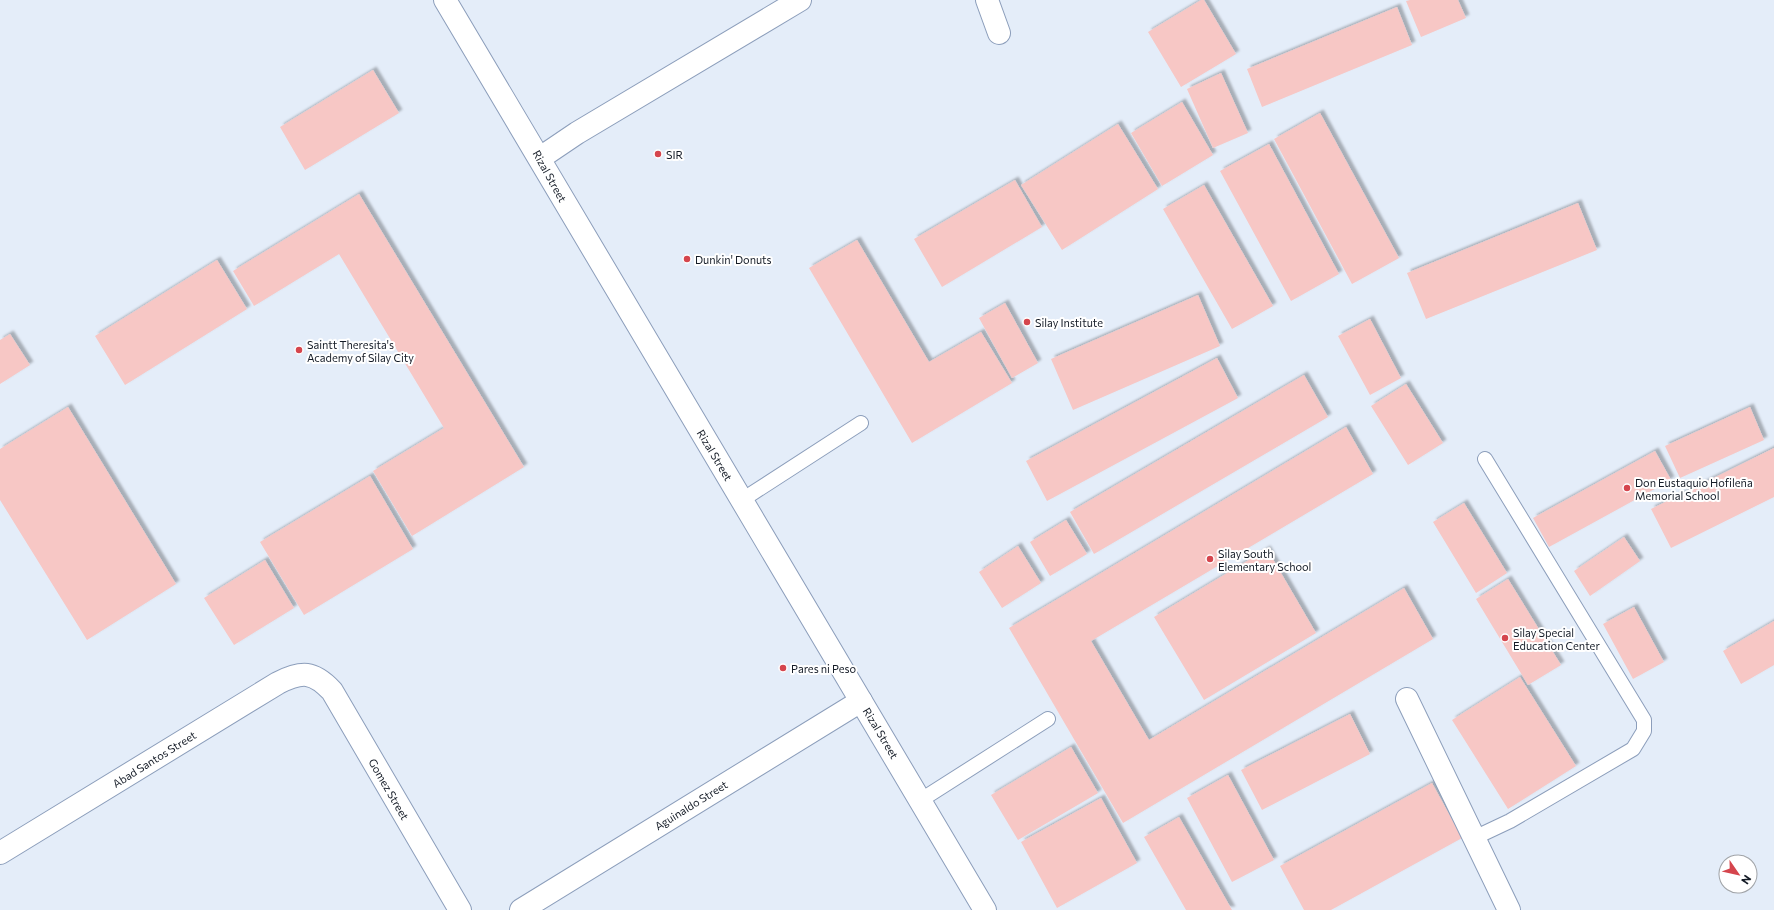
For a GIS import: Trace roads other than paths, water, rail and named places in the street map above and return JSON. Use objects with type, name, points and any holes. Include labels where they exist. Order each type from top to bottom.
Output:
[{"type":"street","name":"Rizal Street","points":[[445,0],[985,910]]},
{"type":"street","points":[[540,158],[577,133],[800,0]]},
{"type":"street","points":[[987,0],[999,33]]},
{"type":"street","name":"Abad Santos Street","points":[[0,854],[278,683],[292,676],[310,674]]},
{"type":"street","name":"Gomez Street","points":[[310,674],[323,681],[332,691],[460,910]]},
{"type":"street","points":[[1407,699],[1509,910]]},
{"type":"street","name":"Aguinaldo Street","points":[[521,910],[861,701]]},
{"type":"lane","points":[[742,500],[861,423]]},
{"type":"lane","points":[[1474,838],[1510,821],[1633,749],[1644,731],[1644,720],[1485,459]]},
{"type":"lane","points":[[921,800],[1048,719]]},
{"type":"place","name":"SIR","points":[[658,154]]},
{"type":"place","name":"Dunkin' Donuts","points":[[687,259]]},
{"type":"place","name":"Silay Institute","points":[[1027,322]]},
{"type":"place","name":"Saintt Theresita's Academy of Silay City","points":[[299,350]]},
{"type":"place","name":"Don Eustaquio Hofileña Memorial School","points":[[1627,488]]},
{"type":"place","name":"Silay South Elementary School","points":[[1210,559]]},
{"type":"place","name":"Silay Special Education Center","points":[[1505,638]]},
{"type":"place","name":"Pares ni Peso","points":[[783,668]]}]
